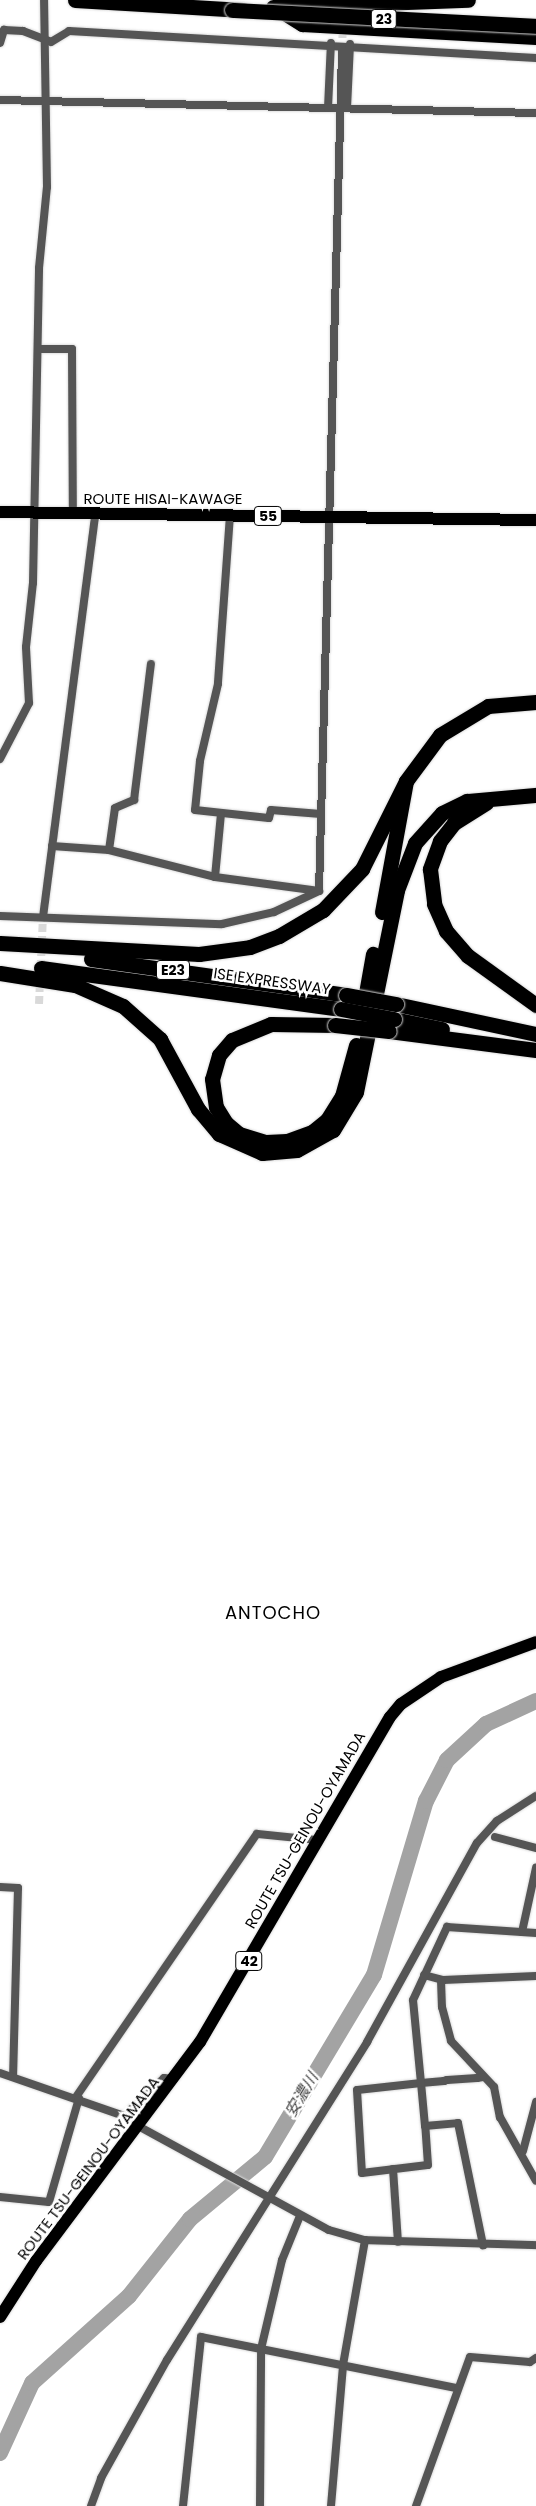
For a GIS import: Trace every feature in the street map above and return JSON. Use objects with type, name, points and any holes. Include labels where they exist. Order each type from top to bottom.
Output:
[{"type":"highway","name":"23","points":[[75,0],[536,26]]},
{"type":"highway","points":[[232,10],[468,0]]},
{"type":"highway","points":[[232,10],[281,11],[302,24],[536,37]]},
{"type":"highway","points":[[0,943],[172,954],[235,950],[268,941],[309,920],[346,888],[376,846],[406,781],[428,747],[463,717],[501,702],[536,702]]},
{"type":"highway","points":[[406,781],[359,1035],[342,1096],[320,1127],[287,1141],[257,1140],[226,1123],[216,1107],[212,1079],[219,1055],[232,1040],[271,1024],[335,1025],[393,1018],[536,1050]]},
{"type":"highway","points":[[0,973],[75,985],[124,1006],[160,1038],[198,1109],[219,1134],[262,1153],[297,1150],[333,1130],[356,1092],[396,890],[410,852],[442,814],[468,801],[501,795],[536,795]]},
{"type":"highway","points":[[501,795],[463,816],[444,834],[430,868],[431,893],[438,915],[457,944],[481,968],[536,1005]]},
{"type":"highway","name":"ISE EXPRESSWAY","points":[[0,950],[343,1002],[393,1018],[536,1034]]},
{"type":"highway","name":"ISE EXPRESSWAY","points":[[0,965],[343,1002]]},
{"type":"main road","name":"ROUTE HISAI-KAWAGE","points":[[0,512],[95,515],[329,516],[536,520]]},
{"type":"main road","name":"ROUTE TSU-GEINOU-OYAMADA","points":[[0,2317],[36,2260],[143,2129],[176,2080],[380,1730],[401,1704],[453,1670],[520,1649],[536,1642]]},
{"type":"street","points":[[0,759],[29,703],[26,647],[36,514],[40,268],[46,195],[43,101],[44,0]]},
{"type":"street","points":[[0,43],[3,32],[8,30],[52,42],[68,31],[350,44],[536,58]]},
{"type":"street","points":[[328,108],[331,43]]},
{"type":"street","points":[[319,891],[329,516],[344,108],[350,44]]},
{"type":"street","points":[[342,50],[344,108]]},
{"type":"street","points":[[0,100],[536,113]]},
{"type":"street","points":[[39,349],[72,349],[73,514]]},
{"type":"street","points":[[43,918],[95,515]]},
{"type":"street","points":[[230,515],[218,684],[200,761],[195,810],[269,818],[270,810],[321,814]]},
{"type":"street","points":[[109,850],[114,808],[134,800],[151,664]]},
{"type":"street","points":[[215,877],[221,813]]},
{"type":"street","points":[[52,846],[109,850],[215,877],[319,891]]},
{"type":"street","points":[[0,916],[222,924],[274,912],[319,891]]},
{"type":"street","points":[[520,1649],[536,1648]]},
{"type":"street","points":[[91,2506],[101,2478],[167,2360],[366,2042],[477,1843],[497,1822],[536,1796]]},
{"type":"street","points":[[0,2197],[49,2202],[78,2098],[256,1834],[317,1840]]},
{"type":"street","points":[[495,1837],[536,1848]]},
{"type":"street","points":[[522,1932],[536,1868]]},
{"type":"street","points":[[0,1887],[18,1888],[14,2076]]},
{"type":"street","points":[[484,2076],[421,2083],[357,2090],[362,2173],[428,2165],[421,2083],[412,2000],[447,1927],[536,1933]]},
{"type":"street","points":[[424,1975],[441,1980],[536,1976]]},
{"type":"street","points":[[441,1980],[442,2007],[451,2041],[484,2076],[497,2093],[500,2117],[523,2151],[536,2181]]},
{"type":"street","points":[[0,2073],[78,2098],[124,2116],[164,2078],[176,2080]]},
{"type":"street","points":[[523,2151],[536,2102]]},
{"type":"street","points":[[425,2126],[458,2123],[484,2245]]},
{"type":"street","points":[[143,2129],[269,2195],[300,2216],[365,2240],[484,2245],[536,2245]]},
{"type":"street","points":[[392,2169],[398,2242]]},
{"type":"street","points":[[260,2506],[261,2349],[282,2260],[300,2216]]},
{"type":"street","points":[[331,2506],[343,2365],[365,2240]]},
{"type":"street","points":[[183,2506],[199,2338],[456,2388]]},
{"type":"street","points":[[416,2506],[456,2388],[475,2354],[530,2362],[536,2358]]},
{"type":"waterway","name":"安濃川","points":[[0,2453],[32,2383],[129,2296],[190,2219],[265,2157],[374,1975],[426,1801],[447,1760],[486,1724],[536,1701]]},
{"type":"tunnel","points":[[342,50],[343,24]]},
{"type":"tunnel","points":[[39,1004],[43,917]]},
{"type":"district","name":"ANTOCHO","points":[[273,1613]]}]
